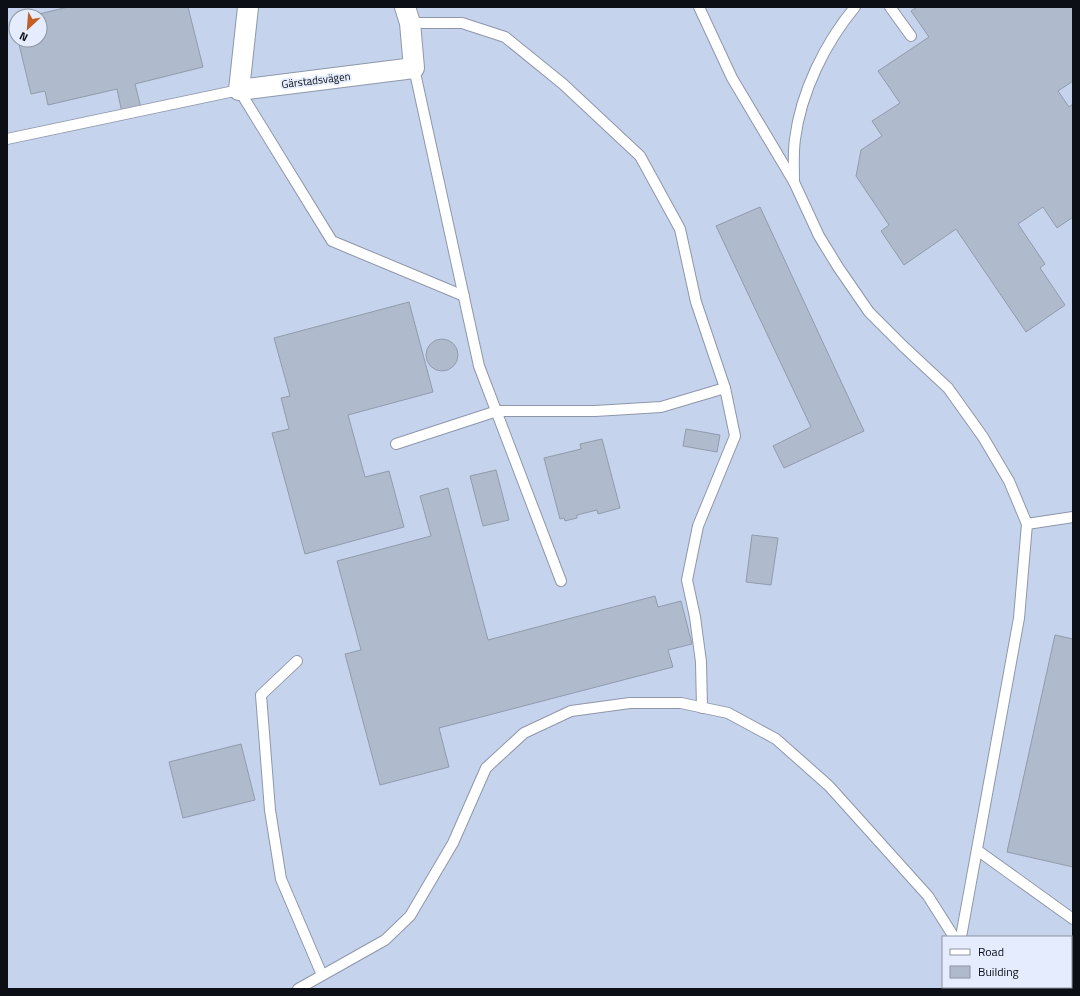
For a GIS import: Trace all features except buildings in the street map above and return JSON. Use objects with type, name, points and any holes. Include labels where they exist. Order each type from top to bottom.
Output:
[{"type":"street","points":[[239,90],[248,7]]},
{"type":"street","points":[[408,15],[414,68]]},
{"type":"street","name":"Gärstadsvägen","points":[[239,90],[414,68]]},
{"type":"lane","points":[[699,7],[732,78],[794,182],[819,236],[869,312],[948,388],[983,436],[1009,482],[1027,524],[1019,618],[961,936]]},
{"type":"lane","points":[[794,182],[795,139],[802,106],[810,81],[828,47],[855,7]]},
{"type":"lane","points":[[890,7],[911,36]]},
{"type":"lane","points":[[408,15],[462,22],[505,37],[563,84],[640,156],[680,230],[696,302],[725,388],[735,436],[698,526],[686,580],[695,617],[701,662],[702,708]]},
{"type":"lane","points":[[414,68],[479,366],[561,581]]},
{"type":"lane","points":[[7,139],[239,90],[332,241],[464,296]]},
{"type":"lane","points":[[396,444],[497,411],[595,411],[661,407],[725,388]]},
{"type":"lane","points":[[1027,524],[1073,517]]},
{"type":"lane","points":[[296,661],[261,695],[270,810],[281,880],[322,976]]},
{"type":"lane","points":[[298,989],[385,940],[410,916],[452,843],[486,768],[524,733],[571,711],[630,703],[681,703],[728,713],[776,739],[829,786],[928,896],[953,936]]},
{"type":"lane","points":[[977,850],[1073,919]]},
{"type":"shaded area","points":[[7,7],[1073,7],[1073,989],[7,989]]}]
